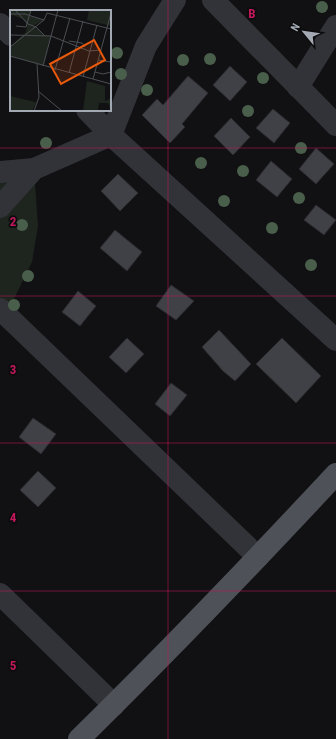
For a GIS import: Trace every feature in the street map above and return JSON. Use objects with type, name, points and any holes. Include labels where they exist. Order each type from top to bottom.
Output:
[{"type":"main road","points":[[79,739],[258,557],[336,474]]},
{"type":"street","points":[[0,172],[34,169],[111,135],[146,46],[175,0]]},
{"type":"street","points":[[212,0],[336,125]]},
{"type":"street","points":[[0,24],[10,33]]},
{"type":"street","points":[[298,87],[336,26]]},
{"type":"street","points":[[88,111],[111,135],[336,340]]},
{"type":"street","points":[[0,207],[34,169]]},
{"type":"street","points":[[0,309],[258,557]]},
{"type":"street","points":[[0,594],[114,705]]},
{"type":"shaded area","points":[[34,169],[38,226],[32,262],[6,315],[0,309],[0,172]]},
{"type":"building","points":[[230,66],[247,82],[230,101],[213,85]]},
{"type":"building","points":[[188,76],[208,93],[182,124],[185,127],[170,143],[142,115],[157,99],[163,105]]},
{"type":"building","points":[[273,109],[290,123],[274,143],[256,128]]},
{"type":"building","points":[[231,118],[250,137],[233,155],[214,136]]},
{"type":"building","points":[[316,148],[334,164],[316,184],[299,169]]},
{"type":"building","points":[[271,161],[292,179],[277,197],[256,180]]},
{"type":"building","points":[[118,174],[138,193],[120,211],[101,191]]},
{"type":"building","points":[[316,205],[336,220],[324,235],[304,220]]},
{"type":"building","points":[[115,230],[142,252],[127,271],[100,248]]},
{"type":"building","points":[[171,285],[194,301],[176,320],[156,306]]},
{"type":"building","points":[[78,291],[96,306],[80,326],[62,312]]},
{"type":"building","points":[[219,330],[251,364],[235,381],[223,371],[202,347]]},
{"type":"building","points":[[127,338],[144,354],[126,373],[109,357]]},
{"type":"building","points":[[282,338],[321,376],[296,403],[256,364]]},
{"type":"building","points":[[171,383],[187,395],[170,416],[155,404]]},
{"type":"building","points":[[33,418],[56,434],[41,454],[19,437]]},
{"type":"building","points":[[38,471],[56,488],[38,507],[20,490]]}]
